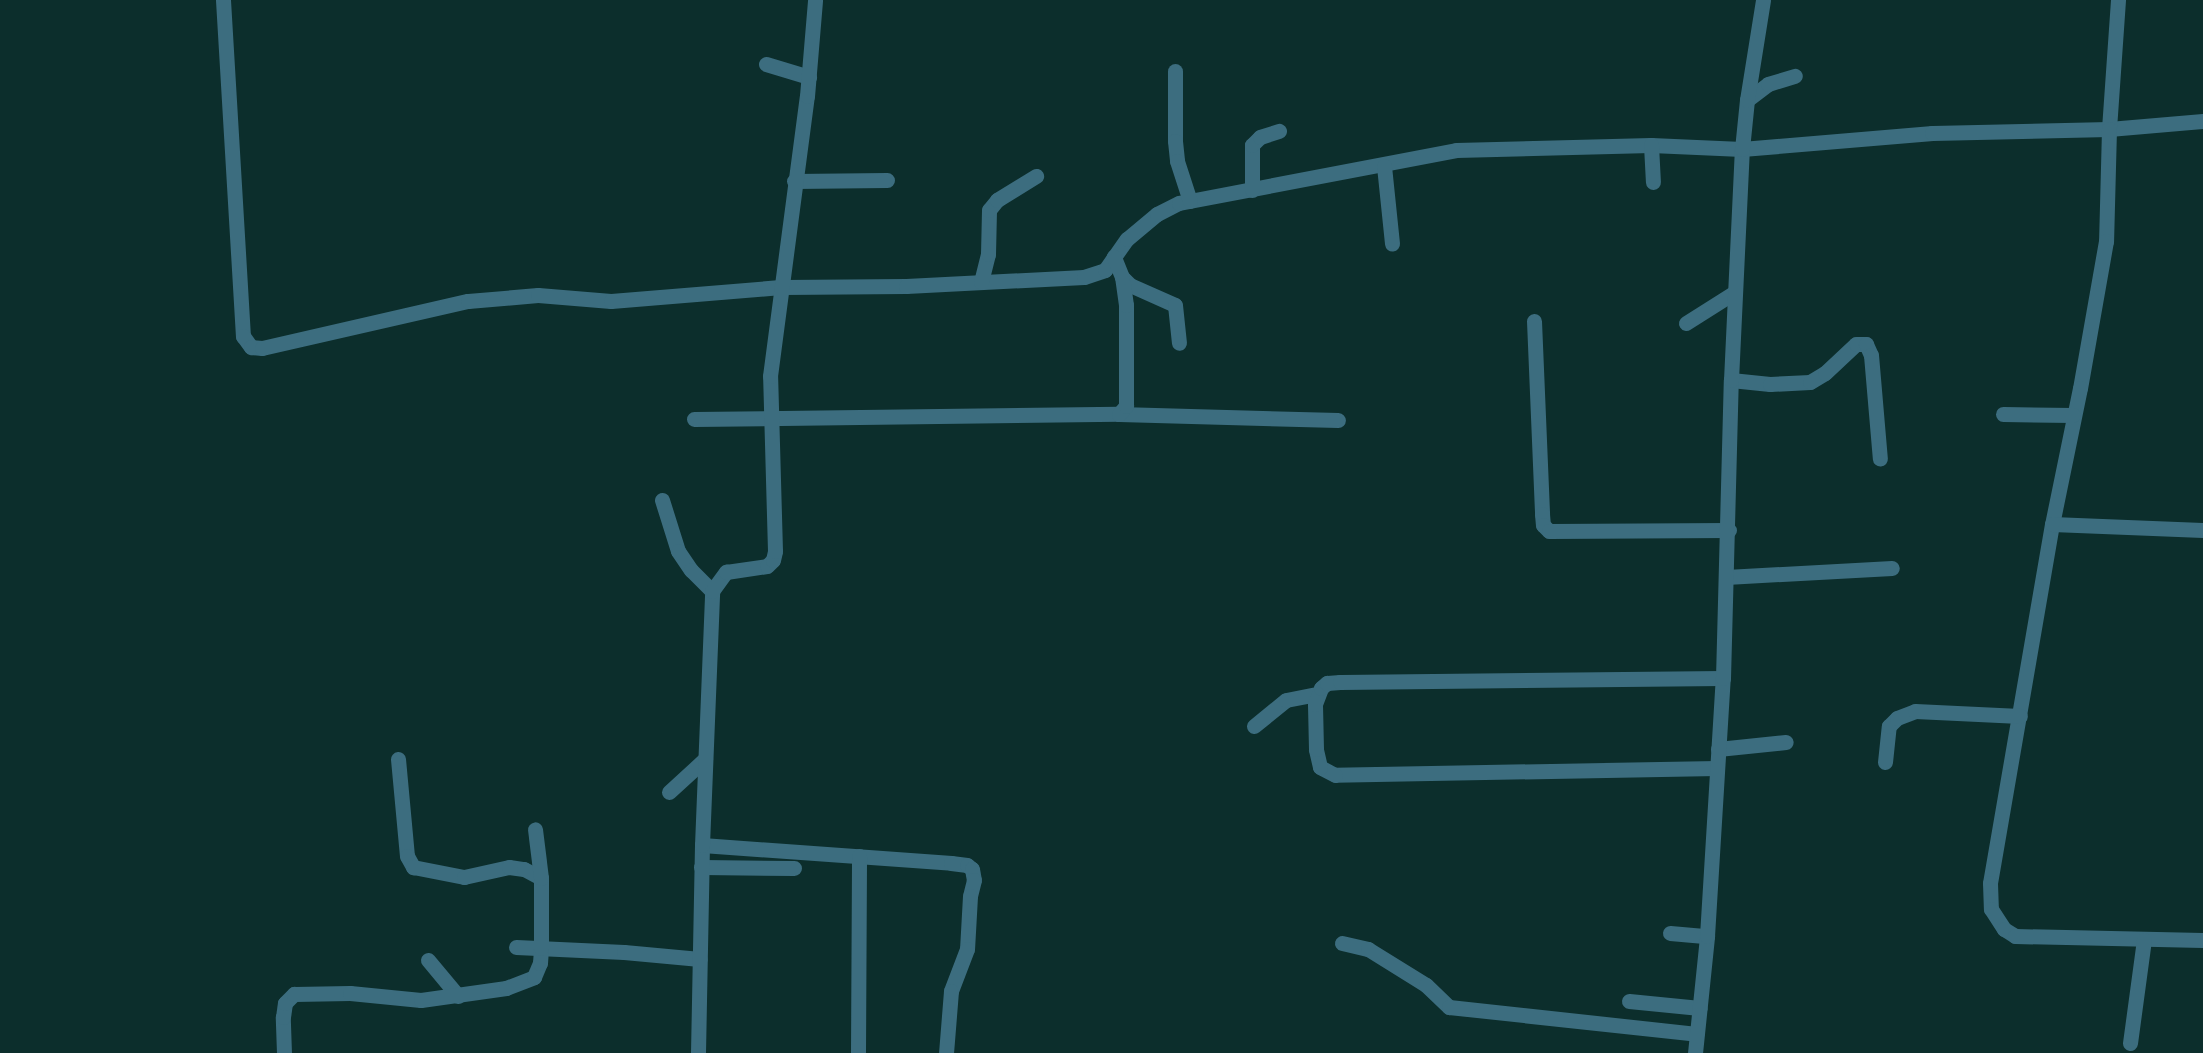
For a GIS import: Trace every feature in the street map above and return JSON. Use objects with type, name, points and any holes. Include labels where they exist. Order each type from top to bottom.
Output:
[{"type":"street","points":[[223,0],[243,336],[251,347],[262,348],[468,301],[538,295],[611,301],[783,287],[1084,277],[1105,270],[1127,239],[1157,214],[1190,201],[1384,166],[1456,150],[1651,145],[1742,149],[1932,133],[2109,129],[2203,121]]},
{"type":"street","points":[[699,1053],[701,867],[712,591],[726,572],[767,566],[773,560],[770,376],[809,77],[815,0]]},
{"type":"street","points":[[1695,1053],[1707,936],[1723,678],[1729,530],[1731,380],[1742,149],[1747,100],[1763,0]]},
{"type":"street","points":[[2118,0],[2109,129],[2106,241],[2080,388],[2052,524],[1990,883],[1991,909],[1996,920],[2015,936],[2203,940]]},
{"type":"street","points":[[766,64],[809,77]]},
{"type":"street","points":[[1175,71],[1177,161],[1190,201]]},
{"type":"street","points":[[1747,100],[1768,84],[1795,76]]},
{"type":"street","points":[[1251,190],[1252,145],[1260,137],[1279,131]]},
{"type":"street","points":[[1651,145],[1653,182]]},
{"type":"street","points":[[1384,166],[1392,244]]},
{"type":"street","points":[[981,282],[988,254],[989,210],[997,200],[1036,176]]},
{"type":"street","points":[[794,181],[887,180]]},
{"type":"street","points":[[1114,256],[1122,277],[1126,305],[1127,392],[1126,406],[1119,414]]},
{"type":"street","points":[[1122,277],[1130,285],[1175,305],[1179,343]]},
{"type":"street","points":[[1686,322],[1735,292]]},
{"type":"street","points":[[1534,321],[1543,525],[1549,531],[1729,530]]},
{"type":"street","points":[[1731,380],[1770,384],[1810,382],[1825,373],[1857,344],[1866,345],[1871,355],[1881,459]]},
{"type":"street","points":[[694,419],[1119,414],[1338,420]]},
{"type":"street","points":[[2003,414],[2073,415]]},
{"type":"street","points":[[662,500],[678,551],[691,570],[712,591]]},
{"type":"street","points":[[2052,524],[2203,530]]},
{"type":"street","points":[[1726,577],[1892,568]]},
{"type":"street","points":[[1254,726],[1286,700],[1317,694],[1328,683],[1723,678]]},
{"type":"street","points":[[1317,694],[1316,749],[1320,767],[1335,775],[1717,768]]},
{"type":"street","points":[[1885,762],[1889,726],[1897,718],[1915,711],[2020,716]]},
{"type":"street","points":[[1718,749],[1786,742]]},
{"type":"street","points":[[398,759],[407,856],[413,867],[464,878],[509,867],[524,869],[541,878]]},
{"type":"street","points":[[669,792],[705,759]]},
{"type":"street","points":[[284,1053],[285,1003],[294,994],[350,993],[421,1000],[506,988],[534,977],[540,963],[541,948],[541,878],[535,829]]},
{"type":"street","points":[[702,845],[967,865],[972,869],[974,880],[970,896],[967,949],[951,991],[946,1053]]},
{"type":"street","points":[[858,1053],[859,856]]},
{"type":"street","points":[[701,867],[794,868]]},
{"type":"street","points":[[1670,933],[1707,936]]},
{"type":"street","points":[[2130,1043],[2144,940]]},
{"type":"street","points":[[1342,944],[1368,949],[1377,954],[1426,985],[1449,1007],[1697,1034]]},
{"type":"street","points":[[516,947],[700,959]]},
{"type":"street","points":[[428,960],[458,996]]},
{"type":"street","points":[[1629,1001],[1700,1008]]}]
